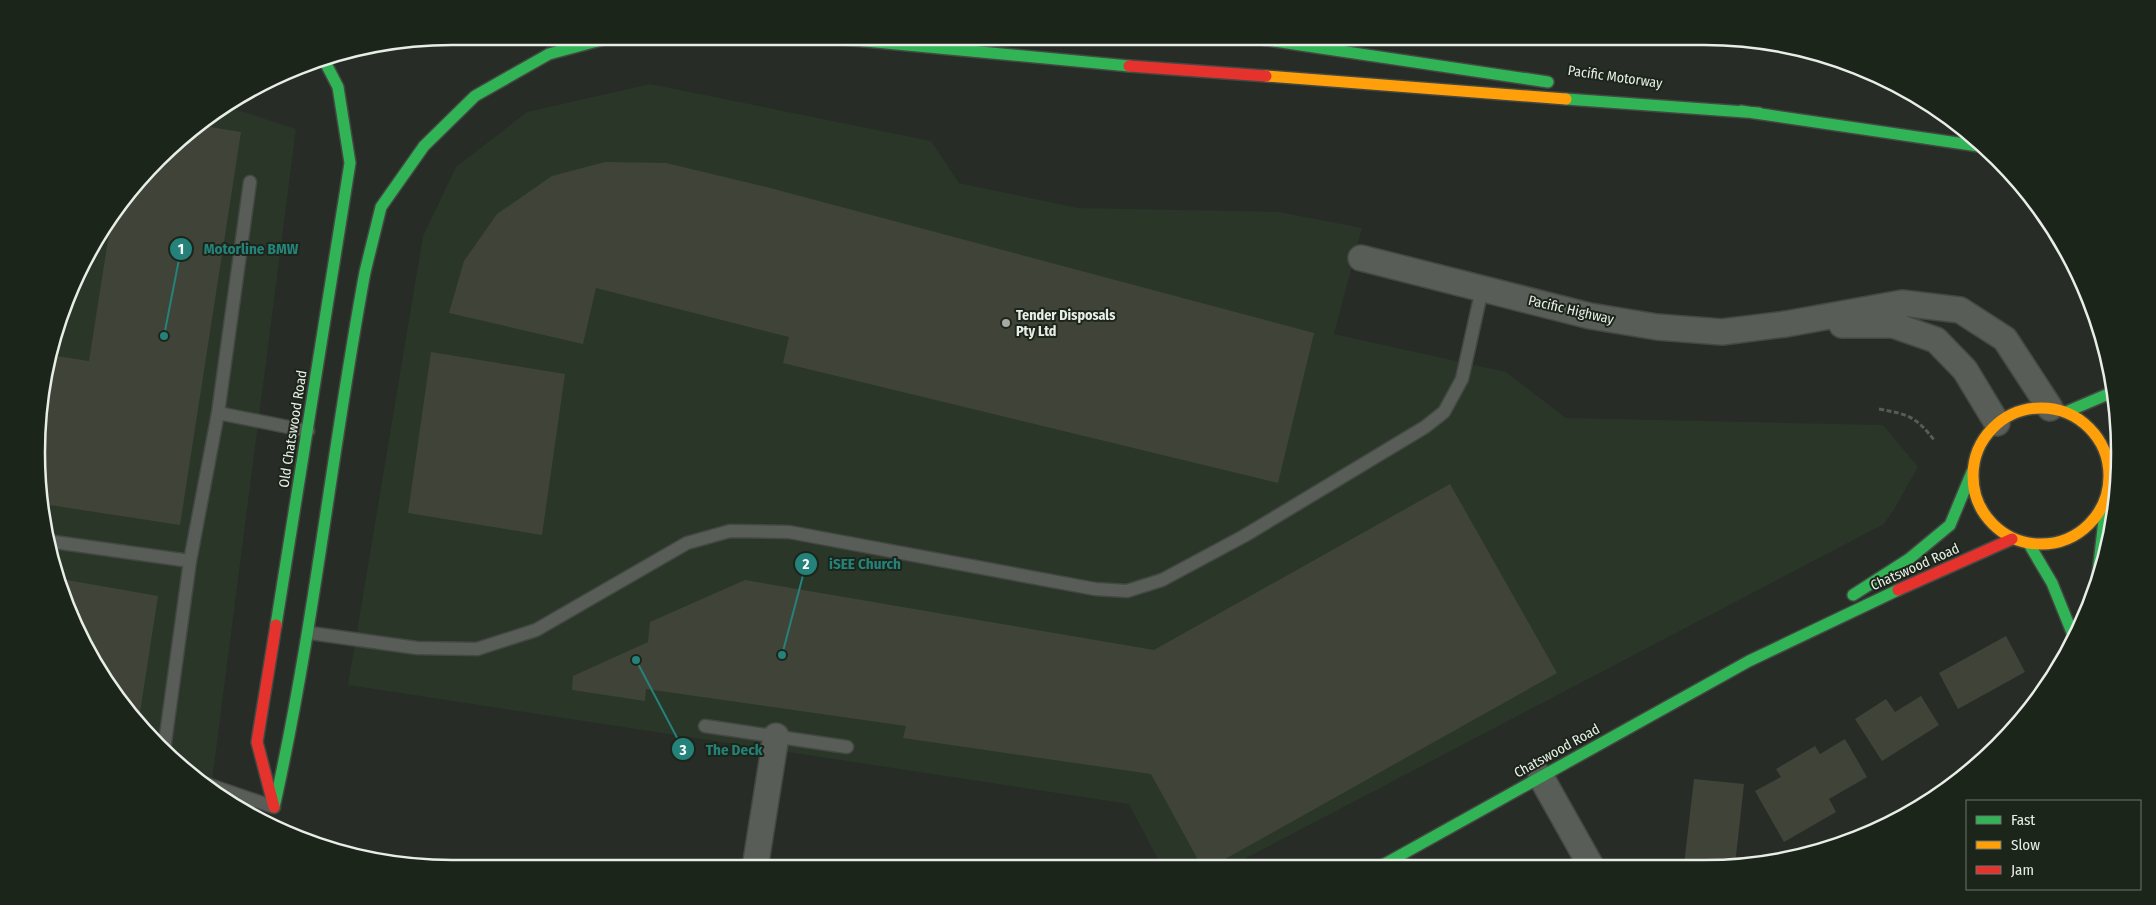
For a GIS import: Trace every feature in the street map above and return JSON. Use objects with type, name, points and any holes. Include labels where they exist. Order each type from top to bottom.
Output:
[{"type":"main road","name":"Old Chatswood Road","points":[[272,818],[290,744],[310,633],[348,356],[365,272],[381,207],[424,146],[475,96],[549,54],[582,45]]},
{"type":"main road","points":[[908,45],[1133,66],[1759,113]]},
{"type":"main road","name":"Pacific Motorway","points":[[1301,45],[1563,84]]},
{"type":"main road","name":"Old Chatswood Road","points":[[274,807],[257,742],[350,163],[338,87],[327,65]]},
{"type":"main road","name":"Pacific Motorway","points":[[1592,88],[1972,146]]},
{"type":"main road","points":[[2058,410],[2107,394]]},
{"type":"main road","points":[[2101,539],[2109,474],[2106,454],[2097,437],[2084,423],[2058,410],[2032,408],[2013,414],[1997,423],[1985,436],[1976,453],[1972,471],[1974,492],[1981,512],[1995,528],[2012,539],[2029,544],[2049,545],[2068,539],[2085,529],[2098,514],[2106,496]]},
{"type":"main road","name":"Chatswood Road","points":[[1845,600],[1909,559],[1950,525],[1972,471]]},
{"type":"main road","name":"Chatswood Road","points":[[1749,661],[1939,570],[2012,539]]},
{"type":"main road","points":[[2029,544],[2052,583],[2071,628]]},
{"type":"main road","name":"Chatswood Road","points":[[1392,860],[1749,661],[1829,610]]},
{"type":"street","name":"Pacific Highway","points":[[1361,258],[1590,316],[1657,327],[1722,332],[1786,324],[1902,302],[1960,310],[2004,339],[2058,410]]},
{"type":"street","name":"Pacific Highway","points":[[1786,324],[1893,325],[1936,340],[1965,370],[1997,423]]},
{"type":"street","points":[[756,860],[776,736]]},
{"type":"street","points":[[1541,777],[1588,860]]},
{"type":"lane","points":[[165,742],[190,561],[218,413],[250,182]]},
{"type":"lane","points":[[310,633],[417,648],[477,649],[536,630],[687,543],[730,531],[789,532],[1095,590],[1127,591],[1162,580],[1244,536],[1425,427],[1444,412],[1462,379],[1482,289]]},
{"type":"lane","points":[[218,413],[308,431]]},
{"type":"lane","points":[[55,542],[190,561]]},
{"type":"lane","points":[[705,726],[847,747]]},
{"type":"lane","points":[[225,790],[274,807]]},
{"type":"path","points":[[1879,410],[1907,414],[1921,423],[1935,441]]},
{"type":"shaded area","points":[[650,84],[931,141],[959,183],[1078,208],[1279,212],[1362,228],[1334,334],[1506,372],[1566,418],[1883,425],[1918,467],[1884,524],[1242,860],[1158,860],[1129,804],[348,685],[423,236],[456,167],[527,112]]},
{"type":"shaded area","points":[[234,109],[296,129],[212,781],[164,741],[129,701],[100,656],[76,608],[59,558],[48,506],[45,452],[48,399],[59,347],[76,297],[87,272],[129,204],[164,164],[204,129]]},
{"type":"building","points":[[208,127],[241,132],[180,525],[48,505],[45,452],[46,426],[48,399],[57,356],[89,361],[109,234],[114,226],[129,204],[164,164],[204,129]]},
{"type":"building","name":"Tender Disposals Pty Ltd","points":[[605,162],[666,163],[770,188],[1314,333],[1278,483],[783,363],[789,337],[596,288],[583,344],[449,313],[464,261],[497,214],[552,176]]},
{"type":"building","points":[[431,352],[565,374],[542,535],[408,513]]},
{"type":"building","points":[[1450,484],[1557,673],[1223,860],[1198,860],[1151,774],[903,738],[906,726],[646,689],[645,701],[572,690],[573,676],[648,642],[650,622],[745,580],[1154,650]]},
{"type":"building","points":[[66,580],[158,596],[140,714],[114,679],[87,633]]},
{"type":"building","points":[[2006,636],[2025,672],[1958,709],[1939,673]]},
{"type":"building","points":[[1921,696],[1939,725],[1882,761],[1855,719],[1886,699],[1895,712]]},
{"type":"building","points":[[1845,739],[1867,777],[1829,799],[1836,812],[1784,842],[1755,791],[1781,777],[1776,769],[1815,746],[1820,754]]},
{"type":"building","points":[[1694,779],[1744,784],[1736,859],[1685,860]]},
{"type":"traffic: fast","points":[[365,272],[381,207],[424,146],[475,96],[549,54],[582,45]]},
{"type":"traffic: fast","points":[[907,45],[1129,66]]},
{"type":"traffic: fast","points":[[1300,45],[1548,82]]},
{"type":"traffic: fast","points":[[276,625],[350,163],[338,87],[327,65]]},
{"type":"traffic: fast","points":[[1566,99],[1759,113]]},
{"type":"traffic: fast","points":[[1741,111],[1971,145]]},
{"type":"traffic: fast","points":[[275,803],[301,671],[342,405],[365,272]]},
{"type":"traffic: fast","points":[[2066,412],[2107,394]]},
{"type":"traffic: fast","points":[[1853,595],[1909,559],[1950,525],[1972,472]]},
{"type":"traffic: fast","points":[[2102,535],[2106,503]]},
{"type":"traffic: fast","points":[[2029,544],[2052,583],[2071,629]]},
{"type":"traffic: fast","points":[[1392,860],[1749,661],[1898,590]]},
{"type":"traffic: slow","points":[[1266,76],[1566,99]]},
{"type":"traffic: slow","points":[[2041,408],[2067,413],[2079,419],[2089,428],[2098,438],[2104,450],[2109,476],[2104,502],[2098,514],[2089,524],[2079,533],[2067,539],[2041,544],[2015,539],[2003,533],[1993,524],[1984,514],[1978,502],[1973,476],[1978,450],[1984,438],[1993,428],[2003,419],[2015,413],[2041,408]]},
{"type":"traffic: jam","points":[[1129,66],[1266,76]]},
{"type":"traffic: jam","points":[[1898,590],[2012,539]]},
{"type":"traffic: jam","points":[[274,807],[257,742],[276,625]]},
{"type":"place","name":"Tender Disposals Pty Ltd","points":[[1006,323]]},
{"type":"place","name":"Motorline BMW","points":[[164,336]]},
{"type":"place","name":"iSEE Church","points":[[782,655]]},
{"type":"place","name":"The Deck","points":[[636,660]]}]
